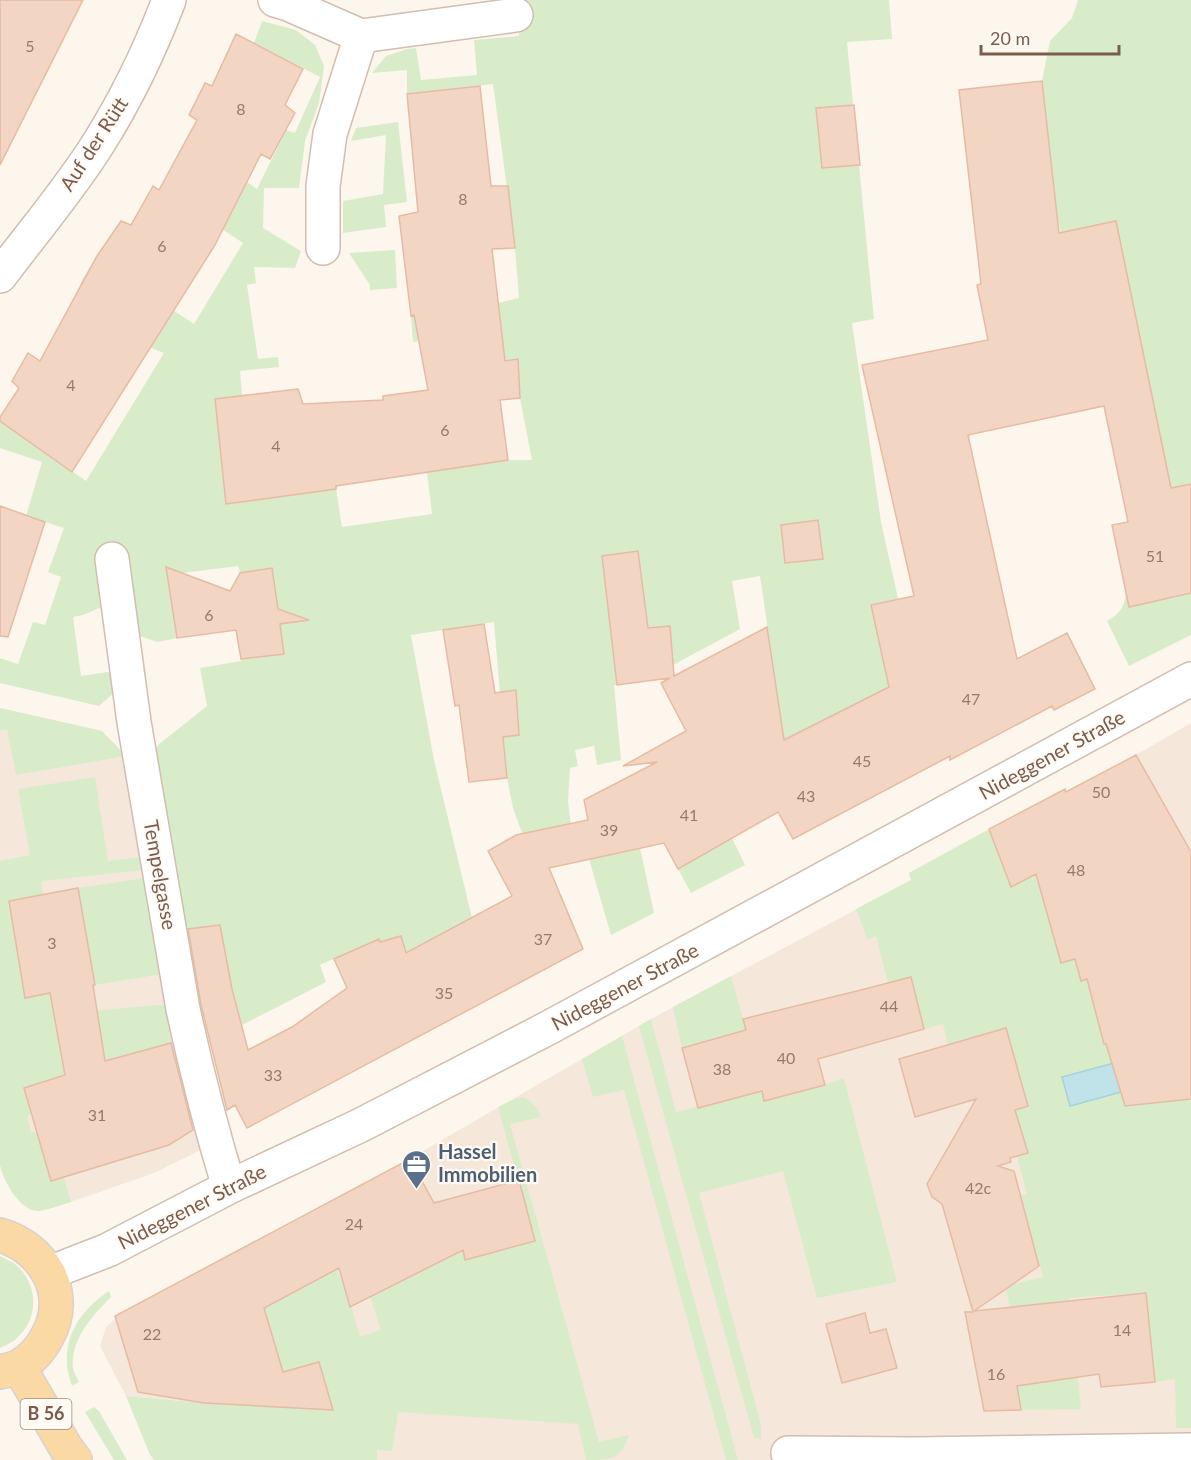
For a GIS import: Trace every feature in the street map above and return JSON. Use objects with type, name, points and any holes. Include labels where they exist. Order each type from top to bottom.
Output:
[{"type":"main road","name":"B 56","points":[[4,1232],[27,1248],[40,1261],[56,1289],[57,1306],[54,1326],[44,1342],[35,1354],[10,1369],[75,1460]]},
{"type":"street","name":"Auf der Rütt","points":[[0,276],[98,144],[135,79],[169,0]]},
{"type":"street","points":[[274,0],[361,36],[516,15]]},
{"type":"street","points":[[323,248],[324,186],[330,134],[361,36]]},
{"type":"street","name":"Tempelgasse","points":[[112,559],[134,722],[183,1009],[229,1187]]},
{"type":"street","name":"Nideggener Straße","points":[[49,1274],[108,1250],[229,1187],[361,1125],[599,1002],[1191,679]]},
{"type":"street","points":[[788,1454],[1191,1450]]},
{"type":"shaded area","points":[[0,708],[102,731],[126,756],[205,1148],[154,1173],[38,1211],[0,1086]]},
{"type":"shaded area","points":[[1191,723],[1191,1460],[354,1460],[204,1403],[126,1396],[100,1346],[106,1327],[122,1313],[409,1159],[651,1019],[911,880],[909,873],[1124,762]]},
{"type":"green space","points":[[515,0],[889,0],[892,39],[847,42],[874,319],[852,323],[881,522],[920,697],[856,704],[770,747],[776,684],[760,576],[732,581],[740,629],[673,665],[672,660],[635,683],[614,685],[621,760],[597,765],[594,746],[575,750],[578,766],[570,768],[568,801],[575,859],[540,867],[522,833],[513,808],[507,778],[494,622],[411,635],[434,760],[472,918],[406,953],[401,936],[380,942],[378,939],[320,965],[326,982],[242,1025],[232,989],[220,925],[183,930],[154,756],[158,745],[207,706],[200,668],[241,661],[238,640],[272,568],[240,573],[238,566],[167,575],[177,638],[158,642],[139,636],[130,557],[102,560],[107,605],[73,617],[81,676],[115,671],[117,690],[99,706],[0,683],[0,658],[18,664],[33,622],[45,625],[61,577],[48,572],[64,528],[26,516],[42,462],[0,448],[0,421],[86,481],[164,353],[151,348],[74,299],[95,259],[194,324],[243,243],[180,201],[182,148],[257,189],[286,130],[295,133],[320,77],[254,43],[262,21],[296,30],[315,45],[324,66],[319,103],[305,141],[299,188],[264,188],[263,228],[301,251],[295,268],[254,267],[256,283],[247,285],[258,359],[278,357],[279,367],[240,371],[242,396],[215,399],[226,503],[336,489],[342,527],[432,514],[427,472],[508,460],[532,460],[520,398],[518,359],[448,367],[445,337],[413,342],[411,316],[519,298],[515,248],[493,84],[407,94],[407,70],[372,73],[386,56],[416,48],[421,80],[477,75],[474,40],[519,36]]},
{"type":"green space","points":[[1078,0],[1191,0],[1191,484],[1171,488],[1116,221],[1061,233],[1042,81],[1050,41],[1072,18]]},
{"type":"green space","points":[[398,122],[407,202],[384,205],[386,227],[343,233],[343,201],[383,194],[386,135],[351,141],[356,128]]},
{"type":"green space","points":[[395,250],[397,288],[370,290],[370,285],[349,253]]},
{"type":"green space","points":[[1126,592],[1129,606],[1191,593],[1191,635],[1129,666],[1107,621],[1121,609]]},
{"type":"green space","points":[[0,708],[102,731],[126,756],[16,775],[7,729],[0,730]]},
{"type":"green space","points":[[95,777],[108,861],[143,857],[145,870],[41,881],[43,895],[9,901],[25,997],[50,993],[54,1015],[167,1004],[177,1041],[50,1080],[28,1092],[27,1087],[24,1088],[31,1113],[27,1117],[31,1132],[37,1133],[64,1177],[71,1202],[38,1211],[25,1206],[13,1194],[0,1165],[0,861],[30,855],[18,789]]},
{"type":"green space","points":[[989,829],[1006,871],[1030,859],[1047,897],[1043,899],[1061,963],[1075,959],[1081,980],[1087,979],[1104,1044],[1111,1042],[1191,1099],[1191,1428],[1176,1428],[1175,1379],[1155,1382],[1146,1293],[1069,1298],[1081,1409],[1021,1410],[1006,1286],[1043,1277],[1037,1256],[1002,1265],[985,1206],[1027,1194],[1017,1156],[1028,1153],[970,1123],[1028,1106],[1006,1028],[948,1044],[943,1024],[924,1029],[911,977],[888,983],[876,936],[867,939],[856,909],[911,880],[909,873]]},
{"type":"green space","points":[[732,838],[745,865],[691,893],[678,869]]},
{"type":"green space","points":[[640,848],[654,913],[611,935],[589,859]]},
{"type":"green space","points":[[146,878],[162,974],[95,985],[78,888]]},
{"type":"green space","points":[[731,976],[746,1030],[682,1048],[673,1007]]},
{"type":"green space","points":[[651,1019],[676,1112],[762,1091],[765,1101],[844,1078],[897,1282],[817,1298],[783,1171],[699,1193],[761,1425],[761,1439],[754,1438],[639,1026]]},
{"type":"green space","points":[[622,1036],[738,1460],[726,1460],[624,1090],[593,1097],[582,1059]]},
{"type":"green space","points":[[523,1097],[534,1105],[541,1117],[510,1124],[599,1442],[629,1435],[618,1454],[608,1459],[586,1460],[578,1424],[398,1412],[392,1451],[377,1450],[377,1460],[154,1460],[126,1396],[204,1403],[283,1372],[264,1308],[336,1269],[346,1287],[360,1337],[381,1330],[369,1293],[451,1209],[465,1259],[535,1241],[498,1107]]},
{"type":"green space","points":[[0,1256],[24,1273],[29,1282],[33,1302],[29,1322],[24,1331],[0,1348]]},
{"type":"green space","points":[[109,1291],[111,1297],[90,1320],[75,1348],[73,1368],[79,1382],[72,1386],[67,1363],[69,1340],[85,1312]]},
{"type":"green space","points":[[94,1407],[99,1411],[127,1460],[114,1460],[85,1412]]},
{"type":"water","points":[[1118,1062],[1125,1091],[1070,1106],[1062,1077]]},
{"type":"building","points":[[0,0],[83,0],[0,165]]},
{"type":"building","points":[[236,34],[303,69],[285,105],[295,113],[270,159],[261,154],[215,245],[72,472],[0,421],[0,417],[19,388],[12,381],[28,353],[40,361],[97,256],[121,221],[131,225],[153,186],[159,190],[197,120],[189,115],[205,83],[212,86]]},
{"type":"building","points":[[1042,81],[1059,233],[1116,221],[1171,488],[1191,484],[1191,593],[1129,607],[1112,525],[1128,522],[1104,406],[968,435],[1017,659],[1067,633],[1095,689],[1054,710],[1052,706],[950,760],[950,756],[793,839],[778,812],[678,869],[664,843],[549,868],[583,949],[247,1128],[235,1105],[227,1110],[201,1005],[188,929],[220,925],[232,989],[248,1050],[292,1027],[347,988],[334,959],[379,939],[380,942],[401,936],[406,953],[512,896],[488,851],[516,835],[588,820],[584,800],[657,762],[623,766],[686,731],[661,683],[670,678],[617,685],[602,556],[638,551],[648,628],[670,626],[674,676],[767,627],[784,740],[889,687],[871,605],[914,596],[862,365],[988,340],[977,285],[981,284],[959,90]]},
{"type":"building","points":[[480,86],[491,186],[508,186],[515,248],[492,249],[505,361],[518,359],[520,398],[500,400],[508,460],[336,486],[336,489],[226,504],[215,399],[298,389],[303,404],[383,400],[383,396],[428,390],[414,315],[411,316],[399,216],[418,212],[407,94]]},
{"type":"building","points":[[854,105],[860,165],[822,168],[816,108]]},
{"type":"building","points":[[0,506],[45,522],[8,637],[0,636]]},
{"type":"building","points":[[818,520],[823,559],[785,563],[781,525]]},
{"type":"building","points":[[166,567],[230,591],[240,573],[272,568],[278,609],[309,620],[280,624],[284,654],[241,659],[236,630],[177,638]]},
{"type":"building","points":[[484,624],[495,693],[516,690],[519,735],[503,737],[507,778],[469,782],[459,705],[455,706],[443,630]]},
{"type":"building","points":[[1136,755],[1191,852],[1191,1099],[1125,1106],[1106,1044],[1104,1044],[1087,979],[1081,981],[1075,959],[1061,963],[1036,874],[1011,887],[989,829]]},
{"type":"building","points":[[78,888],[95,985],[93,985],[105,1061],[171,1043],[193,1130],[169,1145],[51,1181],[24,1088],[65,1075],[50,993],[25,998],[9,901]]},
{"type":"building","points":[[911,977],[924,1029],[818,1059],[825,1085],[764,1101],[762,1091],[698,1108],[682,1048],[746,1030],[743,1019]]},
{"type":"building","points":[[1006,1028],[1028,1106],[1015,1110],[1028,1153],[1010,1158],[1011,1162],[998,1166],[1014,1171],[1039,1266],[974,1311],[1146,1293],[1155,1382],[1101,1387],[1099,1374],[1017,1386],[1021,1410],[984,1411],[965,1312],[973,1312],[942,1204],[932,1197],[927,1184],[976,1099],[915,1117],[899,1059]]},
{"type":"building","points":[[410,1159],[434,1203],[519,1180],[535,1241],[465,1260],[463,1250],[350,1307],[339,1268],[264,1308],[283,1372],[319,1362],[333,1410],[204,1403],[138,1392],[115,1316]]},
{"type":"building","points":[[865,1313],[870,1333],[886,1329],[897,1368],[842,1383],[826,1324]]},
{"type":"place","name":"Hassel Immobilien","points":[[417,1190]]}]
